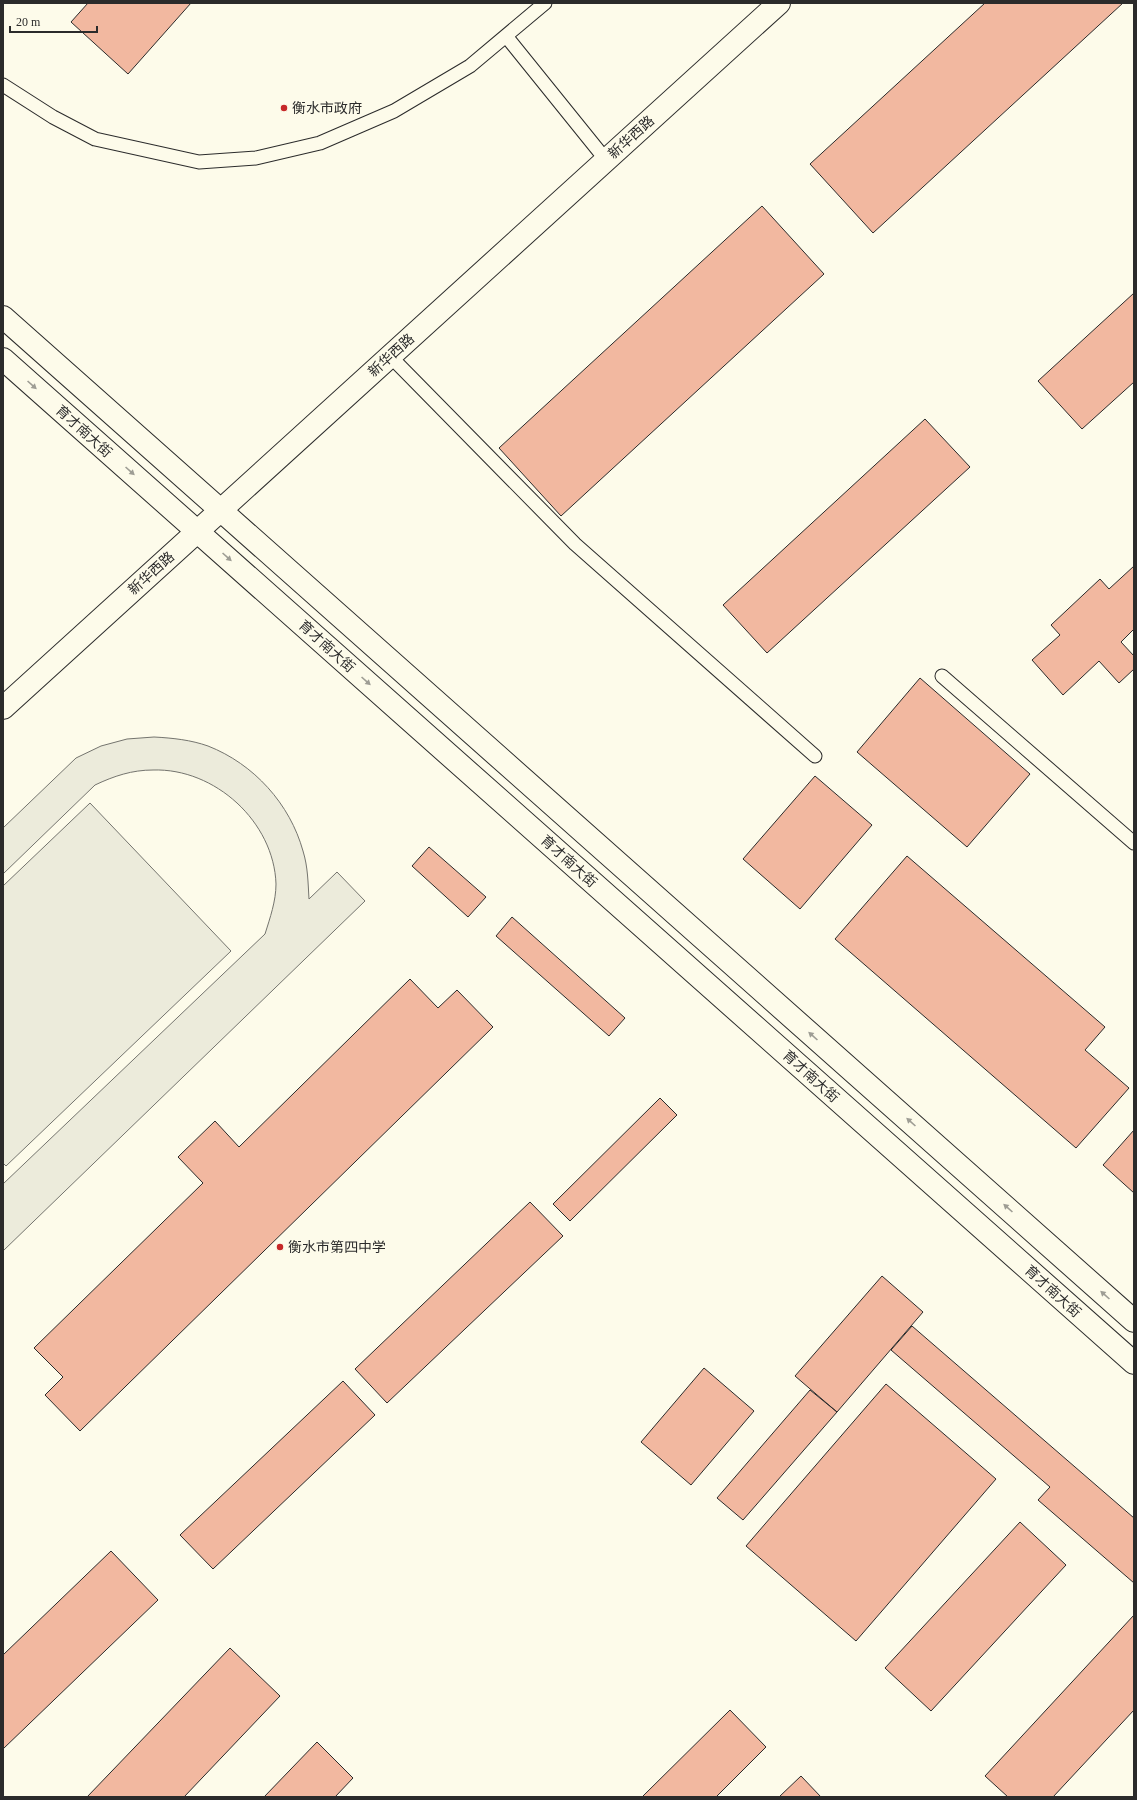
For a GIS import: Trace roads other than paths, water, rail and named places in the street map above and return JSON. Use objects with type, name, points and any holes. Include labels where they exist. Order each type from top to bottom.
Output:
[{"type":"main road","name":"新华西路","points":[[3,708],[779,3]]},
{"type":"main road","points":[[3,317],[1134,1320]]},
{"type":"main road","name":"育才南大街","points":[[3,359],[1134,1363]]},
{"type":"lane","points":[[3,85],[53,116],[95,139],[199,162],[256,158],[320,143],[394,110],[470,66],[545,3]]},
{"type":"lane","points":[[506,36],[606,160]]},
{"type":"lane","points":[[390,356],[575,544],[815,756]]},
{"type":"lane","points":[[942,676],[1134,843]]},
{"type":"place","name":"衡水市政府","points":[[284,108]]},
{"type":"place","name":"衡水市第四中学","points":[[280,1247]]}]
